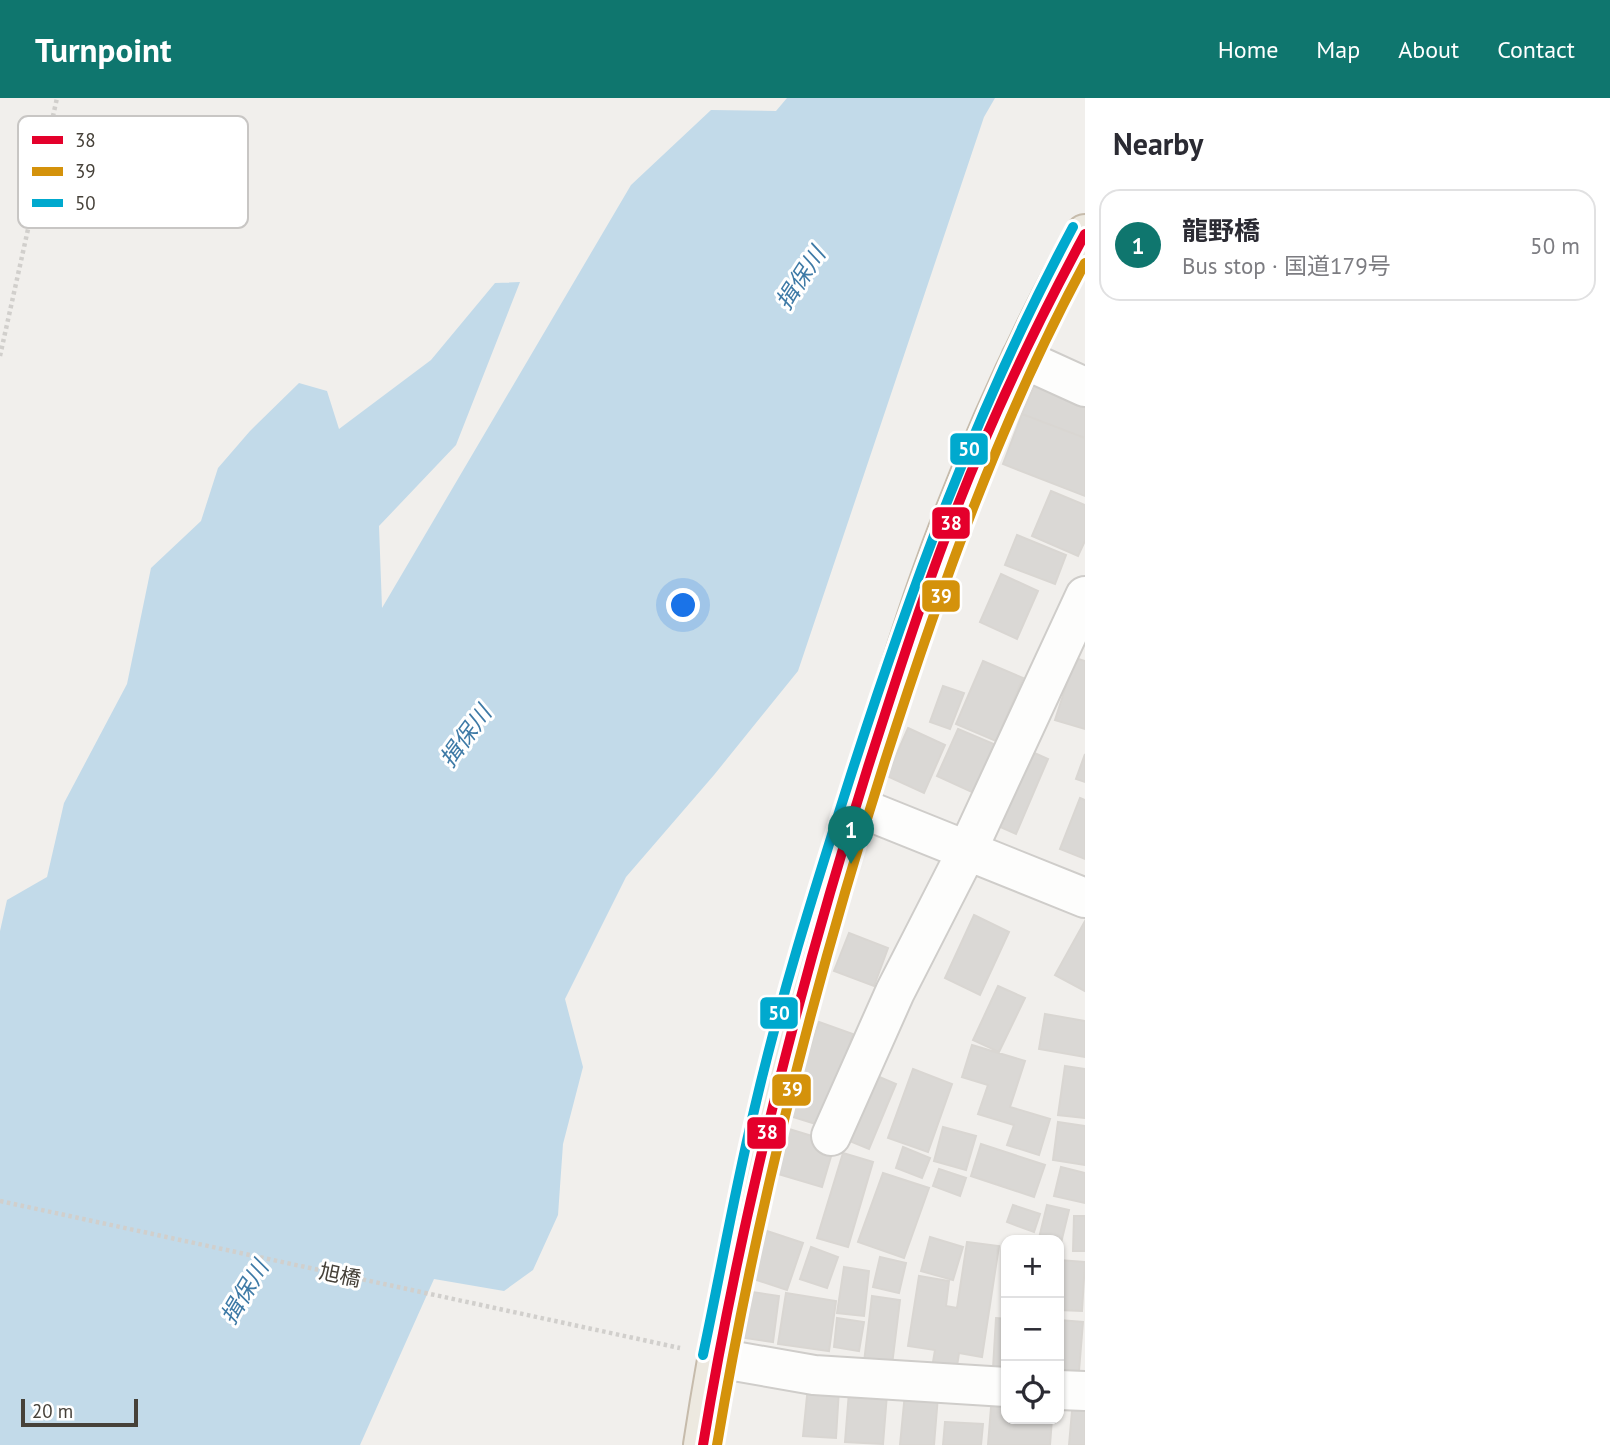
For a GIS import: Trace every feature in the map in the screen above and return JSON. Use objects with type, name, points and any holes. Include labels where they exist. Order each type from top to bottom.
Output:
[{"type":"highway","points":[[703,1445],[716,1358],[775,1085],[856,806],[930,579],[979,454],[1021,358],[1085,234]]},
{"type":"street","points":[[1021,358],[1085,387]]},
{"type":"street","points":[[831,1136],[895,992],[967,851],[1085,596]]},
{"type":"street","points":[[856,806],[1085,898]]},
{"type":"street","points":[[716,1358],[814,1375],[1001,1387]]},
{"type":"street","points":[[1064,1390],[1085,1391]]},
{"type":"path","points":[[53,116],[57,98]]},
{"type":"path","points":[[0,356],[28,228]]},
{"type":"path","name":"旭橋","points":[[0,1201],[680,1348]]},
{"type":"water","name":"揖保川","points":[[787,98],[995,98],[984,117],[798,671],[714,775],[626,877],[565,999],[583,1067],[563,1144],[558,1215],[533,1270],[504,1291],[434,1279],[360,1445],[0,1445],[0,931],[7,900],[47,877],[64,803],[127,684],[151,568],[201,521],[218,468],[250,431],[299,383],[327,391],[339,429],[431,360],[495,283],[520,282],[456,445],[379,526],[382,608],[631,185],[711,110],[776,111]]},
{"type":"building","points":[[1039,374],[1085,392],[1085,438],[1022,414]]},
{"type":"building","points":[[1022,414],[1085,438],[1085,496],[1003,464]]},
{"type":"building","points":[[1051,491],[1085,505],[1085,541],[1078,556],[1032,536]]},
{"type":"building","points":[[1017,535],[1066,555],[1055,584],[1005,565]]},
{"type":"building","points":[[1001,574],[1038,591],[1017,639],[980,622]]},
{"type":"building","points":[[1075,658],[1085,661],[1085,729],[1055,720]]},
{"type":"building","points":[[983,661],[1023,678],[996,741],[956,724]]},
{"type":"building","points":[[943,686],[964,693],[950,729],[930,722]]},
{"type":"building","points":[[908,728],[945,745],[924,793],[887,776]]},
{"type":"building","points":[[958,729],[996,745],[974,793],[937,776]]},
{"type":"building","points":[[1021,747],[1048,759],[1016,834],[989,822]]},
{"type":"building","points":[[1085,754],[1085,782],[1076,779]]},
{"type":"building","points":[[1080,798],[1085,800],[1085,859],[1060,849]]},
{"type":"building","points":[[974,915],[1009,932],[980,995],[945,978]]},
{"type":"building","points":[[1085,921],[1085,991],[1055,975]]},
{"type":"building","points":[[849,933],[888,948],[874,986],[834,971]]},
{"type":"building","points":[[998,986],[1025,998],[999,1052],[973,1040]]},
{"type":"building","points":[[1045,1014],[1085,1021],[1085,1057],[1039,1049]]},
{"type":"building","points":[[819,1022],[853,1034],[822,1126],[787,1115]]},
{"type":"building","points":[[972,1045],[1025,1061],[1010,1107],[1050,1119],[1039,1155],[1007,1145],[1014,1125],[978,1114],[988,1085],[962,1077]]},
{"type":"building","points":[[1065,1066],[1085,1069],[1085,1118],[1058,1115]]},
{"type":"building","points":[[913,1069],[952,1084],[928,1152],[888,1138]]},
{"type":"building","points":[[863,1070],[896,1084],[869,1149],[835,1135]]},
{"type":"building","points":[[1058,1122],[1085,1126],[1085,1165],[1053,1160]]},
{"type":"building","points":[[943,1127],[976,1136],[966,1170],[934,1161]]},
{"type":"building","points":[[789,1129],[835,1143],[822,1187],[775,1173]]},
{"type":"building","points":[[981,1144],[1045,1165],[1034,1197],[971,1176]]},
{"type":"building","points":[[903,1147],[930,1158],[922,1178],[896,1168]]},
{"type":"building","points":[[843,1153],[873,1162],[848,1247],[817,1238]]},
{"type":"building","points":[[1061,1167],[1085,1173],[1085,1203],[1054,1196]]},
{"type":"building","points":[[939,1169],[966,1178],[960,1196],[933,1186]]},
{"type":"building","points":[[883,1173],[929,1188],[904,1258],[858,1242]]},
{"type":"building","points":[[1013,1205],[1040,1214],[1034,1232],[1007,1222]]},
{"type":"building","points":[[1047,1205],[1069,1210],[1063,1235],[1040,1235]]},
{"type":"building","points":[[1074,1216],[1085,1216],[1085,1251],[1073,1251]]},
{"type":"building","points":[[767,1231],[803,1243],[787,1290],[751,1278]]},
{"type":"building","points":[[930,1237],[963,1247],[953,1280],[921,1271]]},
{"type":"building","points":[[967,1242],[999,1246],[982,1357],[959,1353],[957,1366],[933,1362],[935,1350],[908,1346],[919,1276],[949,1281],[946,1306],[957,1308]]},
{"type":"building","points":[[811,1247],[838,1257],[827,1288],[800,1279]]},
{"type":"building","points":[[880,1257],[906,1263],[899,1293],[873,1287]]},
{"type":"building","points":[[1064,1260],[1085,1262],[1082,1311],[1064,1310]]},
{"type":"building","points":[[844,1267],[869,1271],[864,1316],[837,1313]]},
{"type":"building","points":[[752,1292],[779,1296],[773,1342],[745,1338]]},
{"type":"building","points":[[786,1293],[836,1301],[829,1351],[778,1344]]},
{"type":"building","points":[[872,1296],[900,1300],[892,1365],[864,1362]]},
{"type":"building","points":[[837,1318],[864,1322],[859,1351],[834,1347]]},
{"type":"building","points":[[996,1318],[1001,1318],[1001,1369],[993,1368]]},
{"type":"building","points":[[1064,1320],[1083,1322],[1079,1371],[1064,1370]]},
{"type":"building","points":[[808,1386],[839,1389],[836,1438],[803,1436]]},
{"type":"building","points":[[849,1392],[887,1394],[883,1444],[845,1442]]},
{"type":"building","points":[[905,1393],[938,1396],[934,1445],[900,1445]]},
{"type":"building","points":[[992,1395],[1001,1396],[1001,1424],[1052,1424],[1050,1445],[988,1445]]},
{"type":"building","points":[[1073,1400],[1085,1401],[1085,1445],[1069,1445]]},
{"type":"building","points":[[945,1422],[983,1424],[981,1445],[943,1445]]},
{"type":"transit line","name":"50","points":[[703,1355],[746,1145],[774,1031],[810,905],[872,710],[922,568],[976,430],[1006,361],[1073,227]]},
{"type":"transit line","name":"38","points":[[703,1445],[753,1188],[795,1019],[868,767],[925,593],[961,497],[1010,383],[1085,234]]},
{"type":"transit line","name":"39","points":[[717,1445],[750,1271],[789,1100],[834,930],[885,761],[927,633],[998,445],[1085,263]]},
{"type":"place","name":"龍野橋","points":[[851,864]]}]
